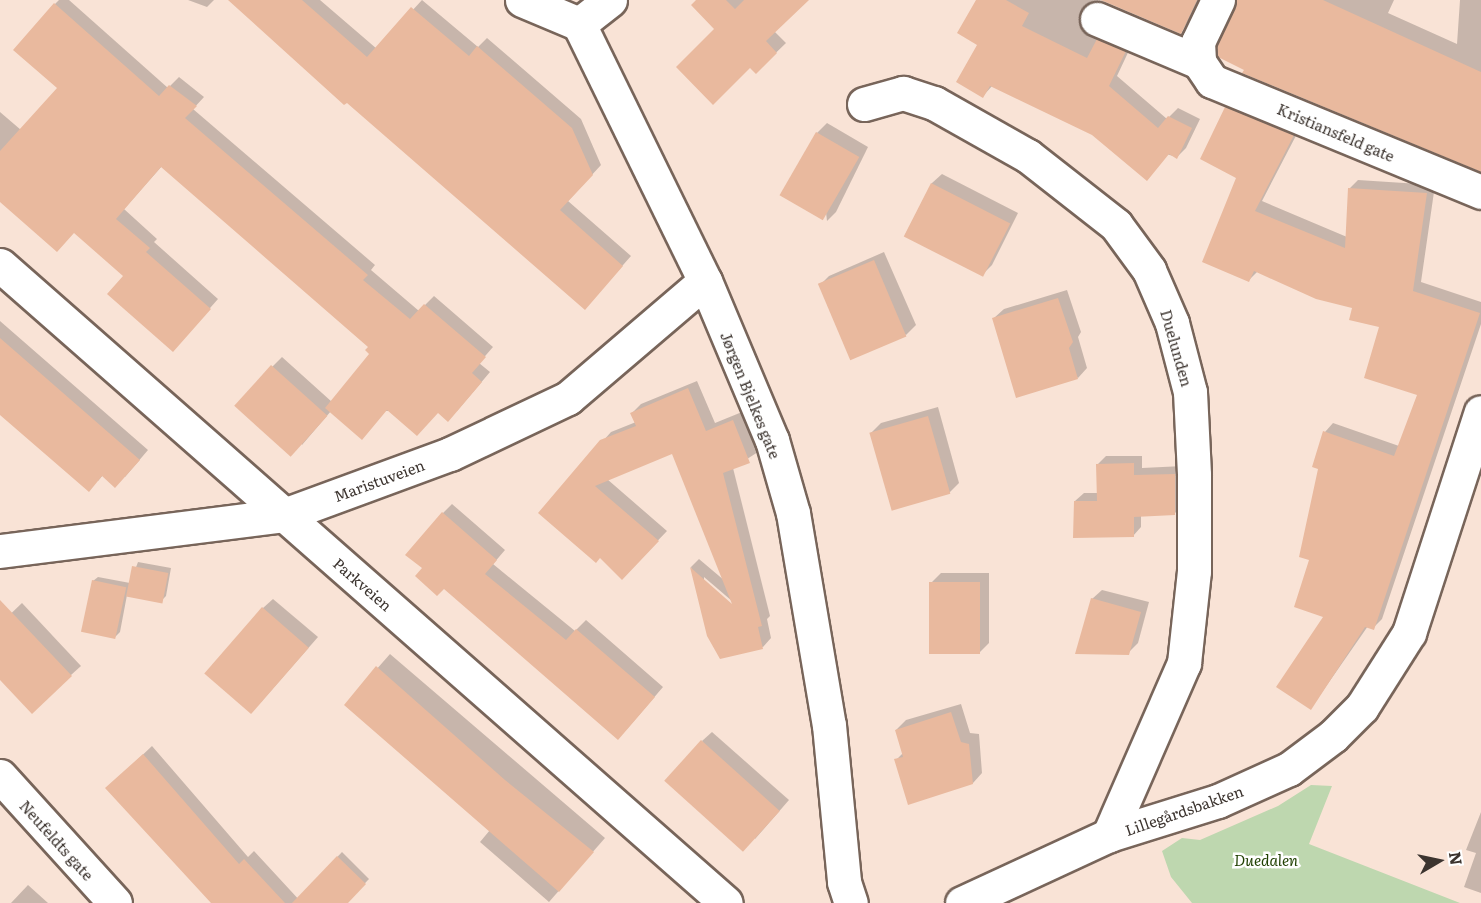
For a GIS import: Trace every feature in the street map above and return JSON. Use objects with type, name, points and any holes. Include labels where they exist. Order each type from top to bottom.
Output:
[{"type":"street","points":[[522,0],[579,24],[610,0]]},
{"type":"street","points":[[1199,62],[1198,42],[1218,0]]},
{"type":"street","name":"Kristiansfeld gate","points":[[1097,19],[1199,62],[1212,81],[1481,192]]},
{"type":"street","name":"Jørgen Bjelkes gate","points":[[579,24],[705,281],[772,440],[793,513],[829,725],[844,882],[851,903]]},
{"type":"street","name":"Duelunden","points":[[864,105],[903,93],[934,103],[1028,156],[1116,225],[1149,270],[1172,323],[1190,392],[1194,475],[1194,571],[1184,663],[1109,836]]},
{"type":"street","name":"Parkveien","points":[[0,265],[726,903]]},
{"type":"street","name":"Maristuveien","points":[[0,550],[284,515],[450,454],[568,398],[705,281]]},
{"type":"street","name":"Lillegårdsbakken","points":[[962,903],[1109,836],[1218,801],[1289,769],[1333,736],[1362,707],[1409,633],[1481,412]]},
{"type":"street","name":"Neufeldts gate","points":[[0,776],[115,903]]},
{"type":"green space","name":"Duedalen","points":[[1311,785],[1332,786],[1309,844],[1460,903],[1192,903],[1171,877],[1162,851],[1182,838],[1200,840],[1278,806]]},
{"type":"building","points":[[228,0],[302,0],[367,57],[411,7],[469,56],[477,46],[572,128],[593,175],[560,210],[623,266],[585,310],[347,103],[344,105]]},
{"type":"building","points":[[696,0],[726,0],[735,9],[744,0],[809,0],[766,41],[777,53],[756,74],[750,68],[713,105],[676,67],[714,29],[691,5]]},
{"type":"building","points":[[976,0],[1006,0],[1029,13],[1022,26],[1087,58],[1097,39],[1126,51],[1109,86],[1158,128],[1168,116],[1192,128],[1177,159],[1169,154],[1147,181],[1092,135],[990,86],[983,98],[956,82],[977,45],[957,33]]},
{"type":"building","points":[[1101,0],[1197,0],[1181,34]]},
{"type":"building","points":[[1236,0],[1323,0],[1481,72],[1481,172],[1242,73],[1244,70],[1218,57],[1217,46]]},
{"type":"building","points":[[54,3],[159,96],[169,85],[197,106],[185,118],[368,275],[363,280],[410,319],[424,304],[486,357],[472,373],[482,382],[448,422],[438,413],[417,436],[387,410],[362,440],[325,408],[369,354],[365,350],[368,347],[161,167],[116,219],[150,248],[146,252],[211,309],[173,352],[107,294],[123,276],[74,233],[57,252],[0,202],[0,151],[57,88],[13,50]]},
{"type":"building","points":[[1225,107],[1294,135],[1255,211],[1345,248],[1348,188],[1427,193],[1413,291],[1480,313],[1374,630],[1365,627],[1311,710],[1276,687],[1323,617],[1294,607],[1309,560],[1299,557],[1318,469],[1312,467],[1323,431],[1394,456],[1417,395],[1364,378],[1379,327],[1349,320],[1352,308],[1316,299],[1254,271],[1249,282],[1202,262],[1236,178],[1200,159]]},
{"type":"building","points":[[816,132],[859,157],[823,220],[780,195]]},
{"type":"building","points":[[931,183],[1010,223],[983,277],[904,236]]},
{"type":"building","points":[[874,260],[906,336],[850,360],[818,284]]},
{"type":"building","points":[[1058,298],[1073,342],[1069,348],[1078,379],[1016,398],[992,318]]},
{"type":"building","points":[[0,338],[140,460],[115,488],[102,476],[89,492],[0,415]]},
{"type":"building","points":[[271,365],[327,416],[291,457],[234,406]]},
{"type":"building","points":[[688,388],[706,431],[733,420],[750,463],[723,473],[762,626],[758,627],[763,649],[720,659],[707,636],[690,567],[732,604],[672,454],[595,486],[659,541],[622,580],[600,558],[596,563],[538,513],[600,440],[636,426],[630,413]]},
{"type":"building","points":[[928,416],[950,494],[892,511],[869,433]]},
{"type":"building","points":[[1134,463],[1134,475],[1175,474],[1175,515],[1134,517],[1134,537],[1073,538],[1074,501],[1097,501],[1096,464]]},
{"type":"building","points":[[442,512],[497,560],[485,574],[566,640],[576,629],[655,697],[618,740],[444,589],[437,596],[415,576],[422,568],[405,555]]},
{"type":"building","points":[[132,566],[168,573],[162,603],[126,596]]},
{"type":"building","points":[[92,580],[126,587],[115,639],[81,632]]},
{"type":"building","points":[[929,582],[980,582],[980,654],[929,654]]},
{"type":"building","points":[[1091,598],[1141,612],[1129,655],[1075,654]]},
{"type":"building","points":[[0,600],[72,676],[32,714],[0,680]]},
{"type":"building","points":[[262,607],[309,648],[251,714],[204,673]]},
{"type":"building","points":[[376,666],[505,780],[594,852],[559,892],[344,705]]},
{"type":"building","points":[[951,712],[961,742],[969,744],[973,784],[908,805],[894,759],[903,757],[895,730]]},
{"type":"building","points":[[701,740],[780,811],[743,852],[664,781]]},
{"type":"building","points":[[143,754],[239,864],[244,859],[285,903],[211,903],[105,788]]},
{"type":"building","points":[[337,856],[366,884],[348,903],[292,903]]}]
